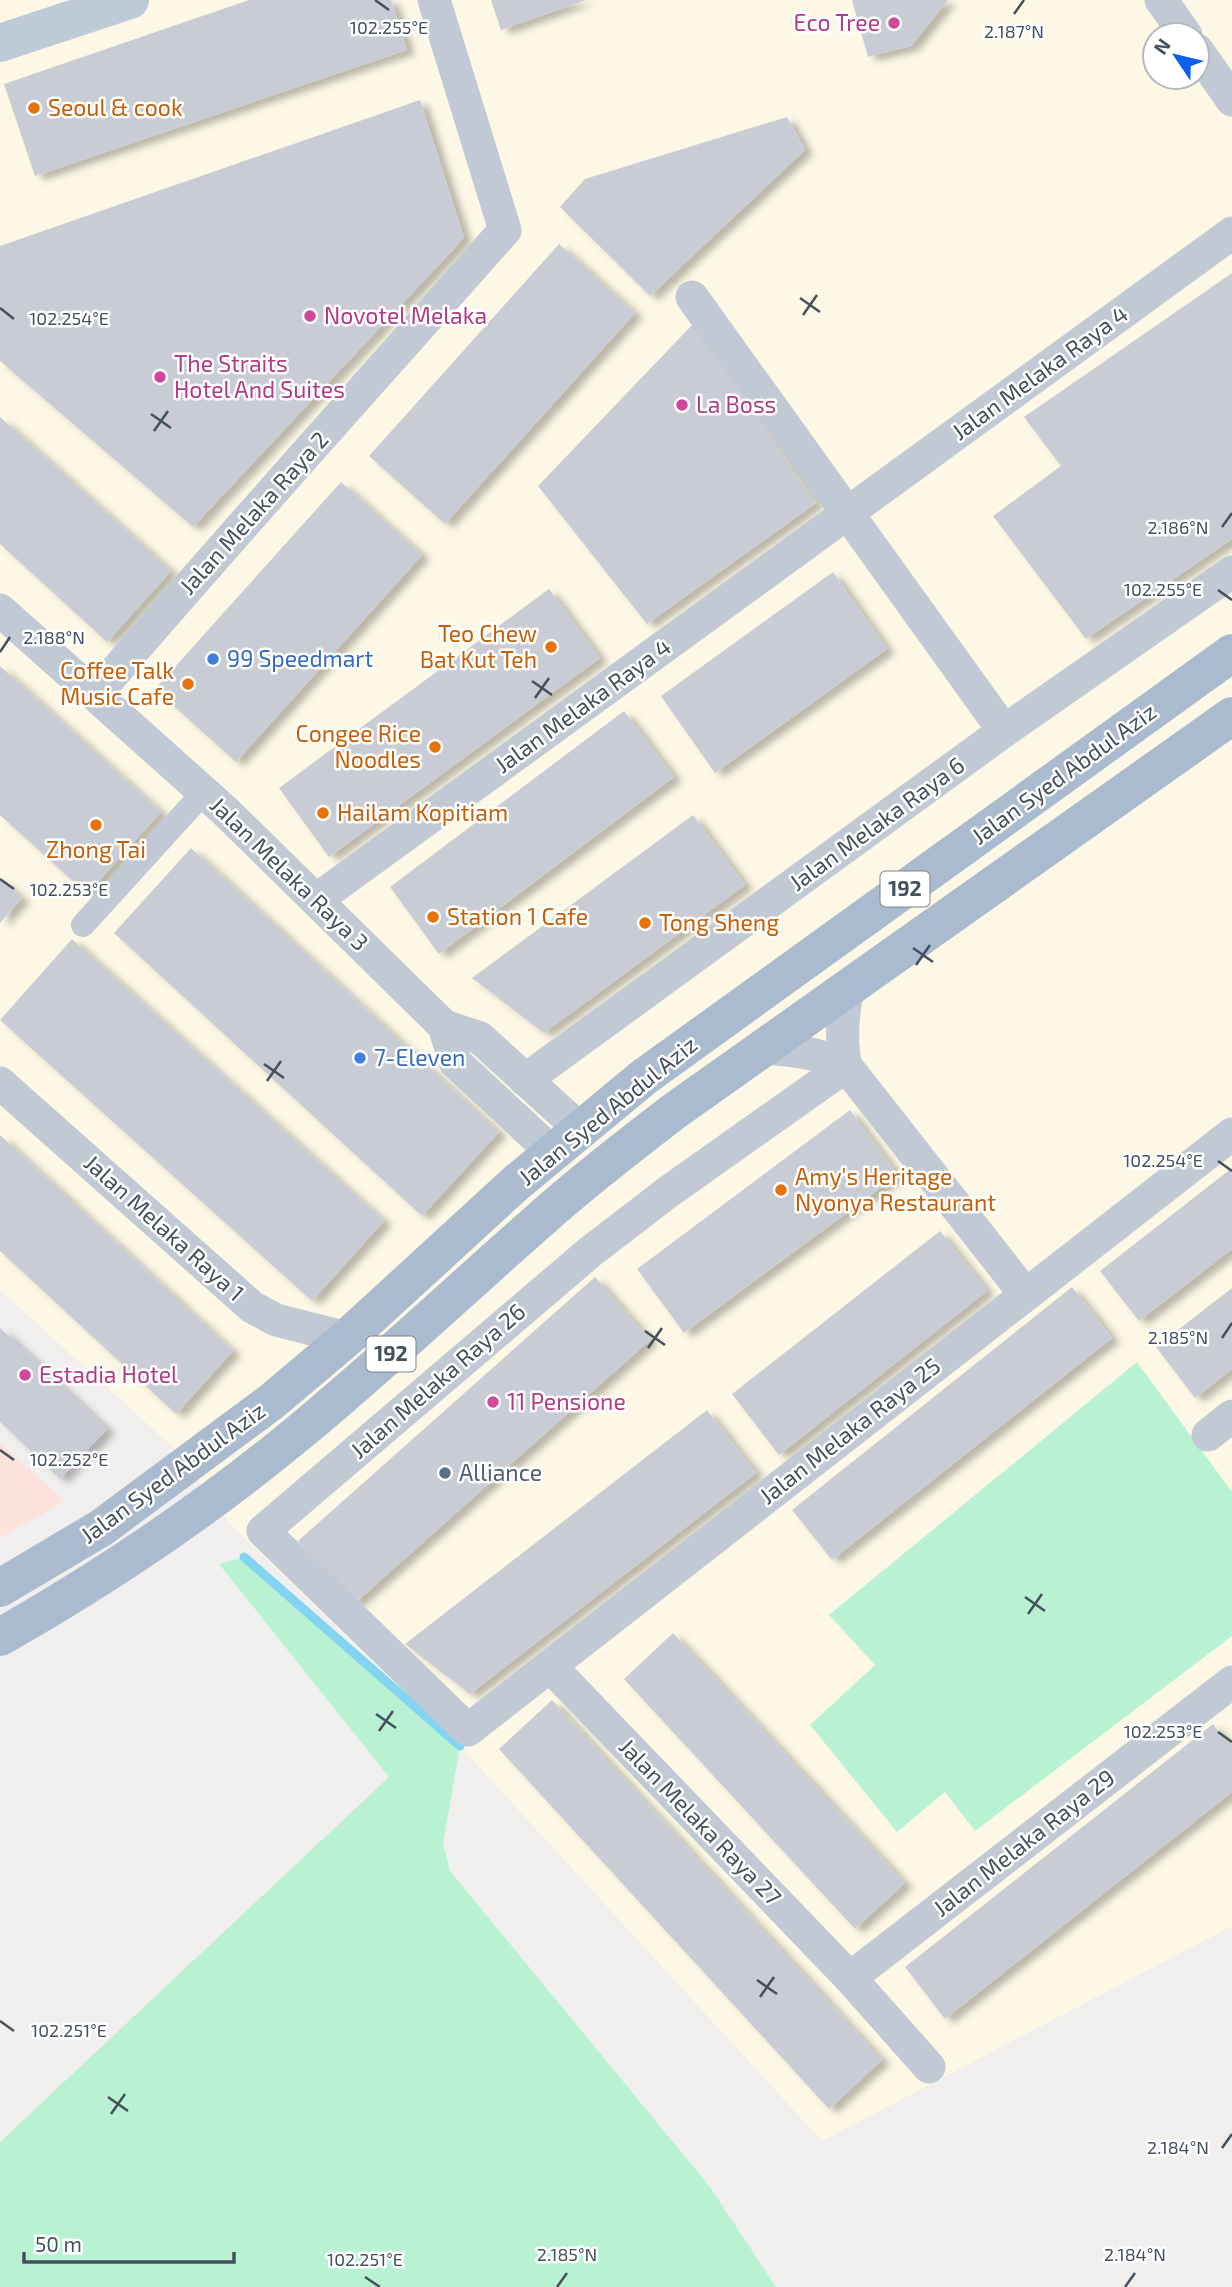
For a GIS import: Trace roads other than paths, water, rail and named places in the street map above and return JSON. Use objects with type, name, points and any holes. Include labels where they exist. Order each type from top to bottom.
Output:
[{"type":"main road","points":[[0,43],[130,0]]},
{"type":"main road","name":"Jalan Syed Abdul Aziz","points":[[0,1588],[101,1528],[271,1402],[347,1338],[516,1183],[644,1077],[1232,653]]},
{"type":"main road","name":"Jalan Syed Abdul Aziz","points":[[0,1637],[97,1580],[217,1497],[301,1431],[542,1218],[673,1112],[1232,716]]},
{"type":"street","name":"Jalan Melaka Raya 2","points":[[95,695],[198,574],[505,230],[434,0]]},
{"type":"street","points":[[1161,0],[1176,21]]},
{"type":"street","points":[[1211,70],[1232,100]]},
{"type":"street","name":"Jalan Melaka Raya 4","points":[[316,900],[1232,233]]},
{"type":"street","points":[[692,297],[1004,731]]},
{"type":"street","name":"Jalan Melaka Raya 6","points":[[525,1080],[1004,731],[1232,572]]},
{"type":"street","name":"Jalan Melaka Raya 3","points":[[0,610],[204,792],[444,1026],[480,1038],[525,1080],[567,1141]]},
{"type":"street","points":[[83,925],[204,792]]},
{"type":"street","points":[[847,990],[841,1046],[846,1066],[1025,1294]]},
{"type":"street","points":[[444,1026],[455,1062],[567,1141]]},
{"type":"street","points":[[764,1048],[800,1051],[827,1057],[846,1066]]},
{"type":"street","name":"Jalan Melaka Raya 26","points":[[468,1730],[264,1531],[590,1252],[679,1184],[846,1066]]},
{"type":"street","name":"Jalan Melaka Raya 1","points":[[0,1083],[252,1307],[276,1320],[347,1338]]},
{"type":"street","name":"Jalan Melaka Raya 25","points":[[468,1730],[1232,1134]]},
{"type":"street","name":"Jalan Melaka Raya 27","points":[[550,1666],[850,1978],[929,2067]]},
{"type":"street","name":"Jalan Melaka Raya 29","points":[[850,1978],[1232,1682]]},
{"type":"waterway","points":[[244,1557],[460,1746]]},
{"type":"place","name":"Eco Tree","points":[[894,23]]},
{"type":"place","name":"Seoul & cook","points":[[34,108]]},
{"type":"place","name":"Novotel Melaka","points":[[310,316]]},
{"type":"place","name":"The Straits Hotel And Suites","points":[[160,377]]},
{"type":"place","name":"La Boss","points":[[682,405]]},
{"type":"place","name":"Teo Chew Bat Kut Teh","points":[[551,647]]},
{"type":"place","name":"99 Speedmart","points":[[213,659]]},
{"type":"place","name":"Coffee Talk Music Cafe","points":[[188,684]]},
{"type":"place","name":"Congee Rice Noodles","points":[[435,747]]},
{"type":"place","name":"Hailam Kopitiam","points":[[323,813]]},
{"type":"place","name":"Zhong Tai","points":[[96,825]]},
{"type":"place","name":"Station 1 Cafe","points":[[433,917]]},
{"type":"place","name":"Tong Sheng","points":[[645,923]]},
{"type":"place","name":"7-Eleven","points":[[360,1058]]},
{"type":"place","name":"Amy's Heritage Nyonya Restaurant","points":[[781,1190]]},
{"type":"place","name":"Estadia Hotel","points":[[25,1375]]},
{"type":"place","name":"11 Pensione","points":[[493,1402]]},
{"type":"place","name":"Alliance","points":[[445,1473]]}]
